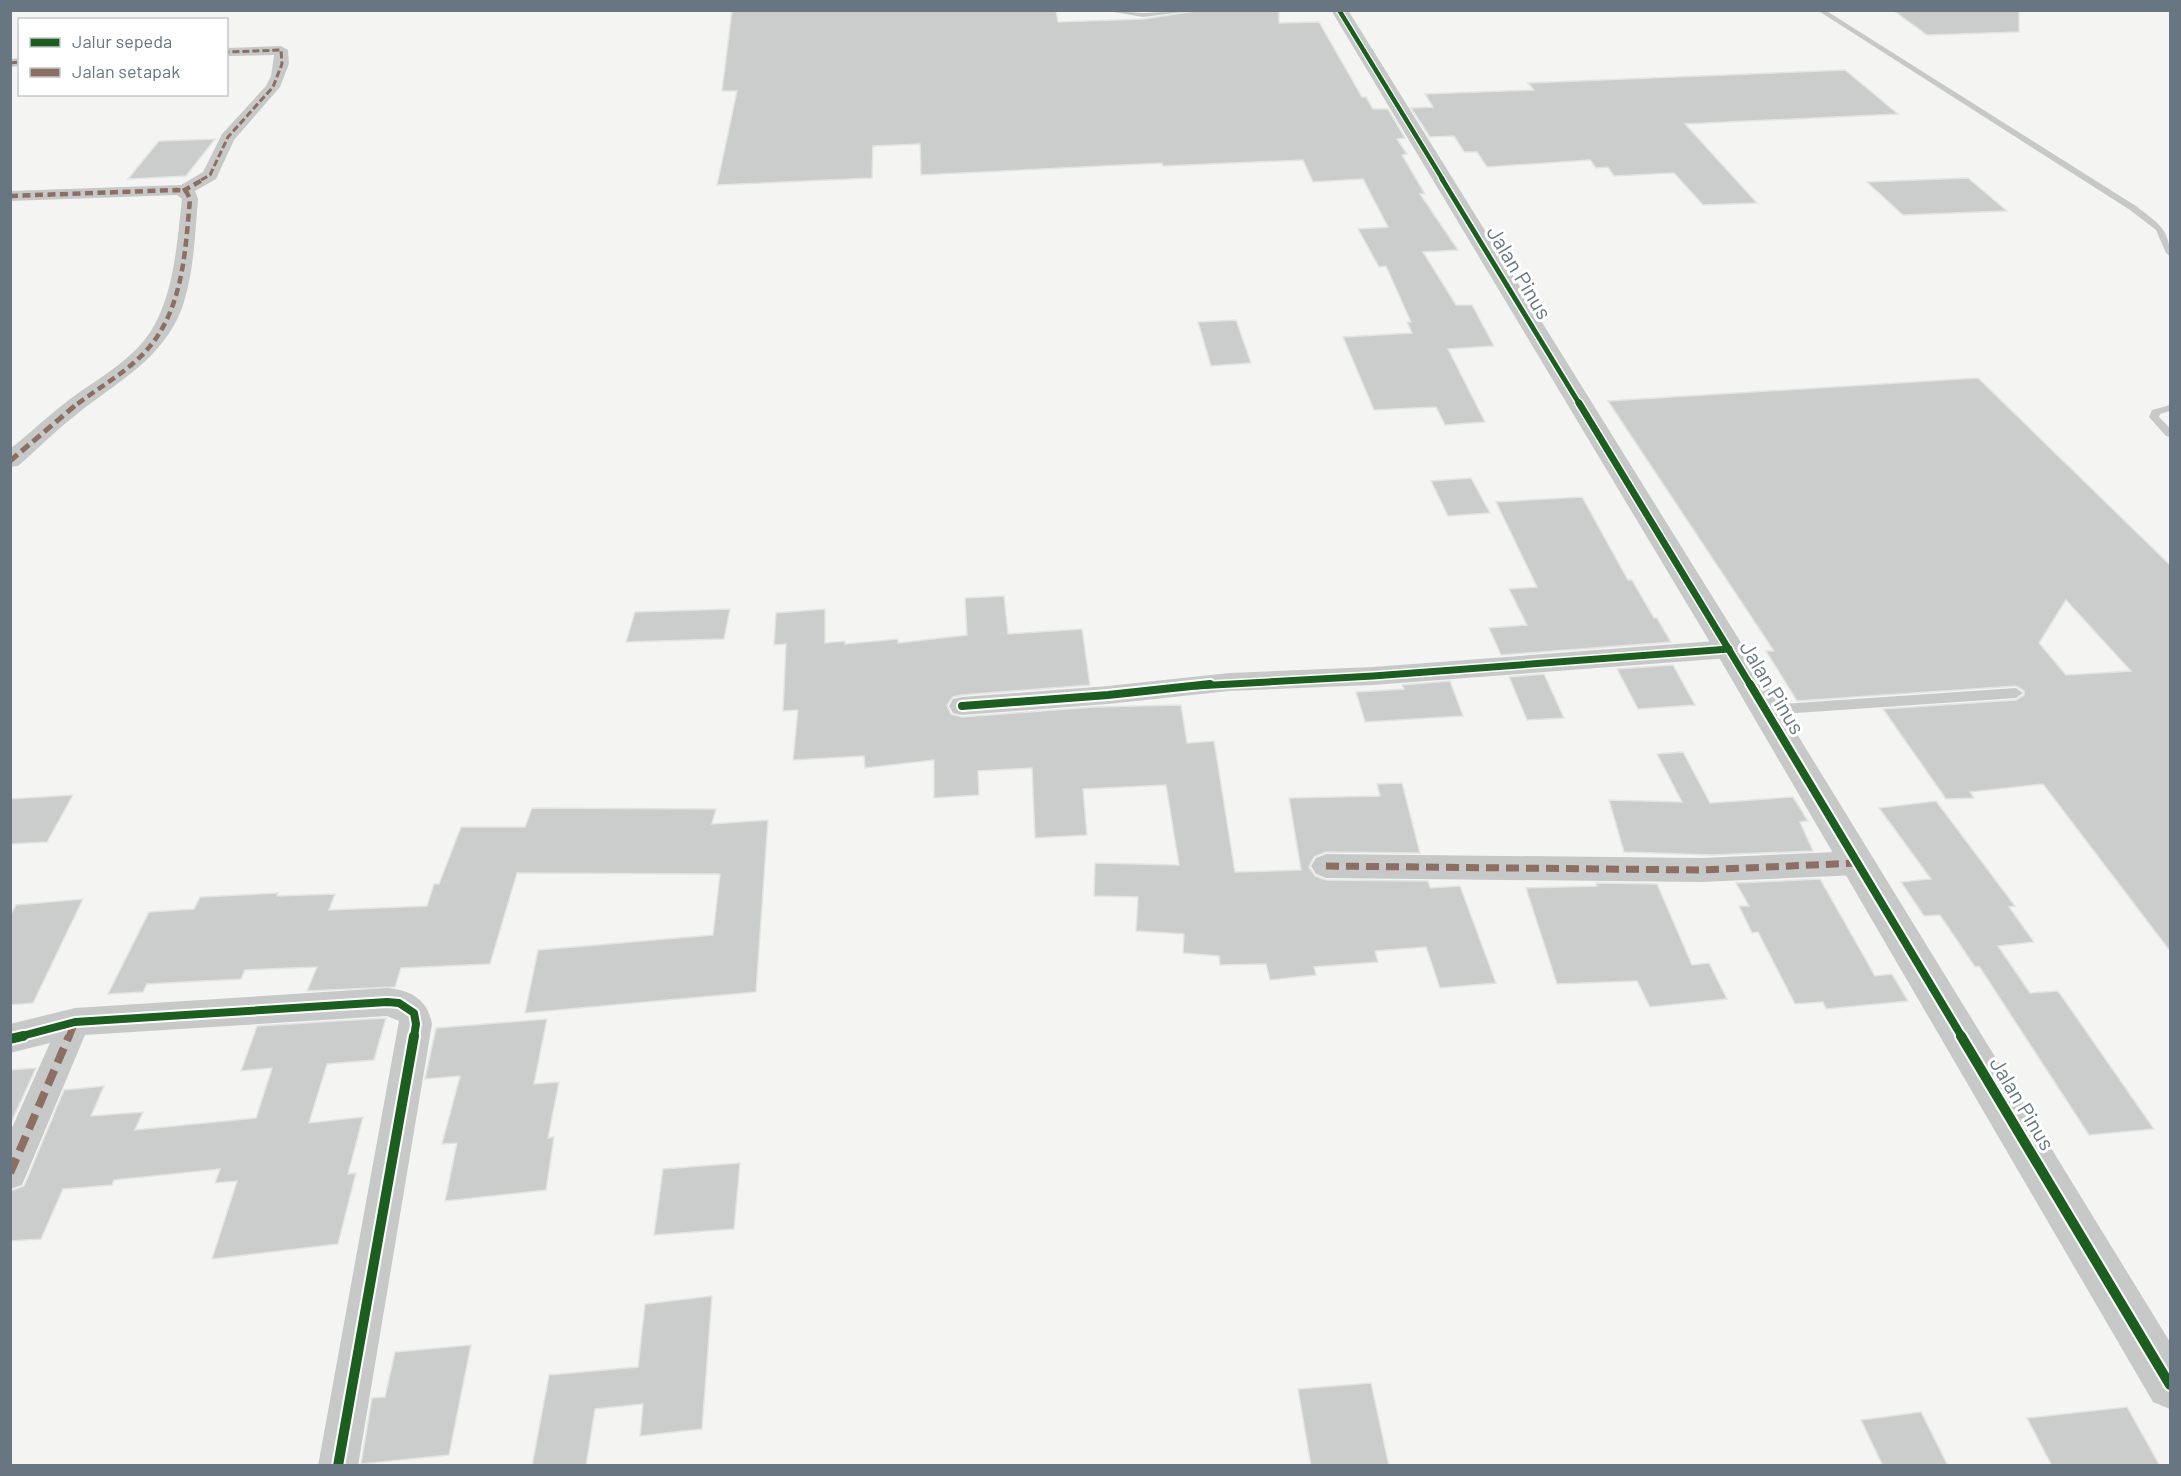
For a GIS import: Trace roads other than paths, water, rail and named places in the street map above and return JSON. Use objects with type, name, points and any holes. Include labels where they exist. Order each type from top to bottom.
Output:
[{"type":"street","name":"Jalan Pinus","points":[[1339,10],[1766,710],[2170,1385]]},
{"type":"street","points":[[10,196],[183,190],[210,175],[217,153],[229,136],[244,118],[253,112],[278,79],[281,50],[228,52]]},
{"type":"street","points":[[10,460],[76,404],[135,362],[156,340],[170,312],[182,266],[190,199],[183,190]]},
{"type":"street","points":[[962,706],[1108,695],[1228,681],[1374,676],[1729,649]]},
{"type":"street","points":[[1326,866],[1700,870],[1858,863]]},
{"type":"street","points":[[10,1039],[75,1022],[387,1002],[399,1003],[414,1013],[416,1024],[338,1466]]},
{"type":"street","points":[[10,1173],[75,1022]]},
{"type":"lane","points":[[1105,10],[1143,15],[1196,10]]},
{"type":"lane","points":[[1820,10],[2133,208],[2160,229],[2170,253]]},
{"type":"lane","points":[[2170,408],[2156,412],[2154,417],[2170,434]]},
{"type":"lane","points":[[1766,710],[2016,693]]}]
